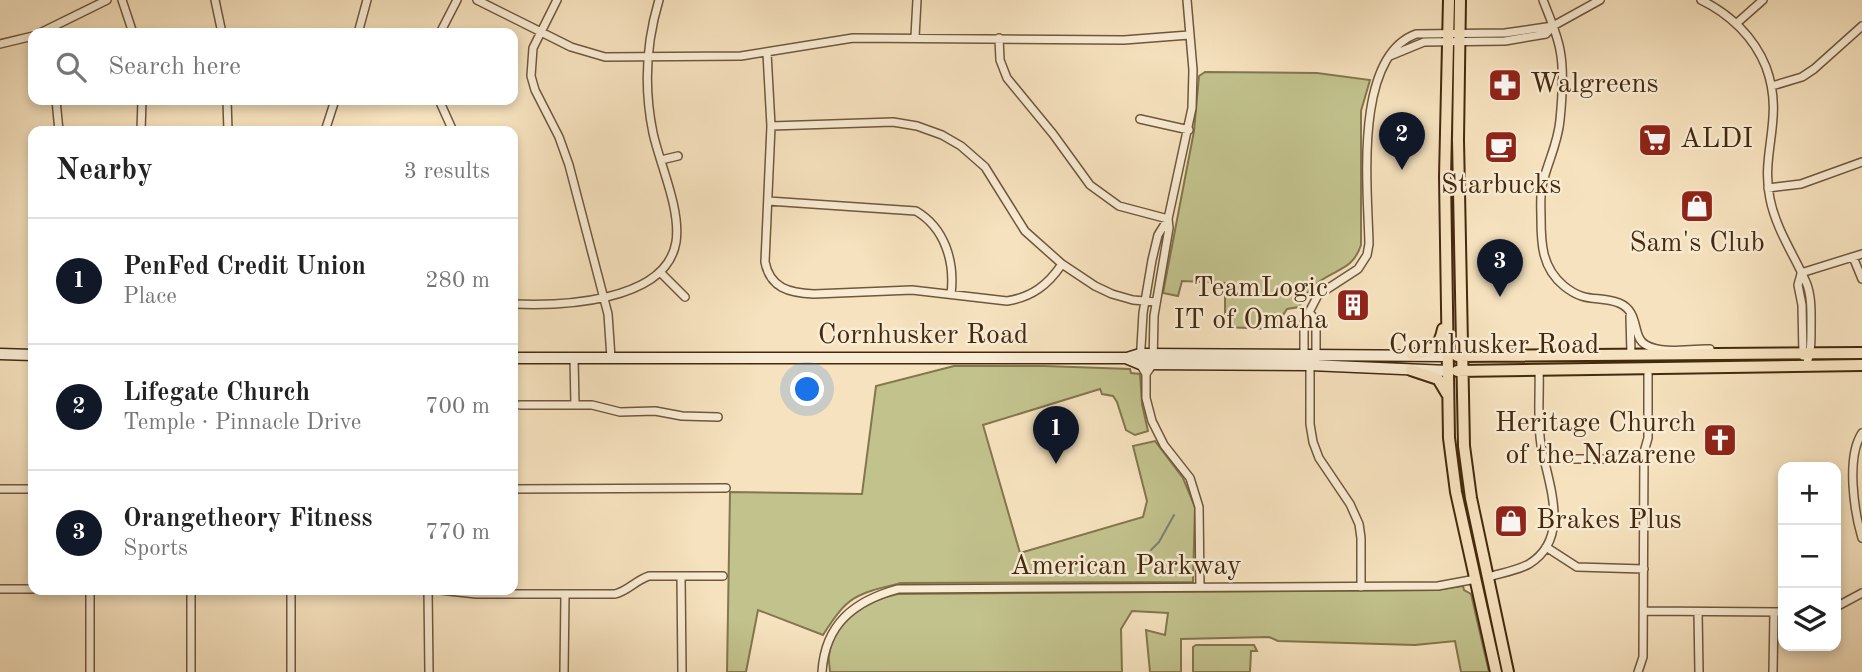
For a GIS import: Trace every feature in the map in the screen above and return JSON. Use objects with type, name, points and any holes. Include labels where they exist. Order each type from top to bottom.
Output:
[{"type":"main road","points":[[1449,0],[1454,37],[1458,117],[1466,470],[1496,672]]},
{"type":"main road","points":[[1460,0],[1454,37],[1445,177],[1450,456],[1456,492],[1508,672]]},
{"type":"main road","points":[[1412,355],[1428,353],[1436,347],[1441,340],[1447,313]]},
{"type":"main road","points":[[1462,325],[1469,342],[1480,350],[1605,349],[1631,354]]},
{"type":"main road","name":"Cornhusker Road","points":[[518,358],[1025,360],[1304,355],[1862,353]]},
{"type":"main road","points":[[0,354],[28,355]]},
{"type":"main road","points":[[1648,368],[1650,363],[1655,361],[1706,360],[1752,355]]},
{"type":"main road","name":"Cornhusker Road","points":[[1153,359],[1448,371],[1862,365]]},
{"type":"main road","points":[[1411,370],[1438,379],[1448,395]]},
{"type":"main road","points":[[1463,405],[1473,378],[1492,370]]},
{"type":"street","points":[[50,28],[107,0]]},
{"type":"street","points":[[122,0],[130,28]]},
{"type":"street","points":[[215,0],[221,28]]},
{"type":"street","points":[[359,28],[367,0]]},
{"type":"street","points":[[443,28],[457,0]]},
{"type":"street","points":[[477,0],[540,32],[590,54],[605,57],[719,57],[767,53],[853,38],[1124,40],[1189,35]]},
{"type":"street","points":[[557,0],[540,32],[531,59],[533,85],[559,137],[569,165],[610,323],[611,358]]},
{"type":"street","points":[[518,304],[568,305],[604,297],[641,284],[660,272],[673,251],[676,230],[648,100],[648,57],[659,0]]},
{"type":"street","points":[[915,37],[916,0]]},
{"type":"street","points":[[1146,374],[1153,359],[1156,302],[1168,219],[1189,130],[1193,70],[1186,0]]},
{"type":"street","points":[[1543,0],[1561,52],[1561,117],[1556,144],[1541,192],[1541,246],[1544,258],[1555,277],[1574,293],[1589,299],[1619,303],[1636,321],[1640,339],[1651,347],[1706,349],[1752,355]]},
{"type":"street","points":[[1361,587],[1359,524],[1350,504],[1319,458],[1313,442],[1310,424],[1310,365],[1304,355],[1304,322],[1318,295],[1358,269],[1367,255],[1370,108],[1378,77],[1390,57],[1415,45],[1454,37],[1519,40],[1546,34],[1553,26],[1600,0]]},
{"type":"street","points":[[1701,0],[1716,7],[1737,23],[1765,65],[1772,86],[1774,115],[1768,159],[1768,188],[1773,213],[1806,283],[1810,298],[1806,366]]},
{"type":"street","points":[[1737,23],[1763,0]]},
{"type":"street","points":[[1772,86],[1793,81],[1814,69],[1862,26]]},
{"type":"street","points":[[0,44],[28,37]]},
{"type":"street","points":[[999,38],[1000,60],[1007,78],[1090,185],[1119,206],[1168,219]]},
{"type":"street","points":[[767,53],[771,126],[765,262],[766,272],[780,288],[799,294],[912,290],[991,301],[1018,300],[1044,286],[1062,264]]},
{"type":"street","points":[[57,105],[59,126]]},
{"type":"street","points":[[141,126],[142,105]]},
{"type":"street","points":[[227,105],[228,126]]},
{"type":"street","points":[[327,126],[333,105]]},
{"type":"street","points":[[441,105],[451,126]]},
{"type":"street","points":[[1140,120],[1189,130]]},
{"type":"street","points":[[771,126],[893,122],[917,126],[942,135],[961,146],[985,167],[1025,231],[1062,264],[1095,286],[1123,297],[1156,302]]},
{"type":"street","points":[[660,160],[678,156]]},
{"type":"street","points":[[1768,188],[1801,184],[1862,162]]},
{"type":"street","points":[[768,201],[916,211],[928,218],[943,240],[952,265],[951,294]]},
{"type":"street","points":[[1168,219],[1158,235],[1145,301],[1140,359],[1146,374],[1146,398],[1152,421],[1164,445],[1190,478],[1199,507],[1200,587]]},
{"type":"street","points":[[1801,274],[1862,254]]},
{"type":"street","points":[[1853,257],[1862,279]]},
{"type":"street","points":[[660,272],[685,297]]},
{"type":"street","points":[[1630,312],[1631,354]]},
{"type":"street","points":[[1310,313],[1316,321],[1317,355],[1310,365]]},
{"type":"street","points":[[574,358],[575,405]]},
{"type":"street","points":[[1638,672],[1643,657],[1644,452],[1647,438],[1648,368]]},
{"type":"street","points":[[1539,369],[1540,437],[1555,516],[1554,530],[1546,547],[1577,567],[1644,569]]},
{"type":"street","points":[[520,405],[592,405],[620,412],[654,411],[682,416],[718,416]]},
{"type":"street","points":[[1862,433],[1855,445],[1854,498],[1862,538]]},
{"type":"street","points":[[1544,459],[1628,459],[1638,457],[1644,452]]},
{"type":"street","points":[[518,489],[726,488]]},
{"type":"street","points":[[0,489],[28,489]]},
{"type":"street","name":"American Parkway","points":[[822,672],[823,657],[829,639],[842,620],[866,599],[898,589],[1438,586],[1482,578],[1529,564],[1546,547]]},
{"type":"street","points":[[518,594],[615,594],[624,592],[649,576],[723,576]]},
{"type":"street","points":[[681,576],[682,672]]},
{"type":"street","points":[[0,589],[28,589]]},
{"type":"street","points":[[1841,604],[1862,593]]},
{"type":"street","points":[[564,672],[565,594]]},
{"type":"street","points":[[90,595],[90,672]]},
{"type":"street","points":[[191,595],[191,672]]},
{"type":"street","points":[[291,595],[291,672]]},
{"type":"street","points":[[428,595],[429,672]]},
{"type":"street","points":[[1644,611],[1778,612]]},
{"type":"street","points":[[1698,612],[1699,672]]},
{"type":"street","points":[[1773,672],[1774,612]]},
{"type":"green space","points":[[1205,72],[1317,73],[1370,80],[1361,111],[1361,245],[1358,253],[1350,264],[1317,283],[1299,307],[1287,309],[1274,329],[1225,327],[1225,283],[1182,281],[1178,296],[1163,293],[1194,131],[1199,76]]},
{"type":"green space","points":[[954,366],[1130,369],[1131,373],[1140,374],[1142,404],[1148,431],[1135,435],[1126,430],[1117,402],[1113,396],[1102,394],[1100,389],[983,425],[1020,553],[1143,517],[1147,501],[1133,446],[1155,441],[1183,478],[1195,507],[1193,582],[901,583],[854,598],[839,612],[823,635],[758,610],[746,672],[727,672],[730,492],[862,494],[876,386]]},
{"type":"green space","points":[[1463,586],[1464,590],[1471,594],[1489,672],[1461,672],[1455,641],[1415,645],[1278,641],[1269,637],[1181,639],[1181,672],[1150,672],[1146,630],[1165,635],[1168,613],[1132,611],[1121,629],[1122,672],[830,672],[832,643],[845,622],[875,601],[898,594],[1435,590]]},
{"type":"green space","points":[[1254,645],[1257,651],[1251,651],[1250,672],[1193,672],[1193,647]]},
{"type":"waterway","points":[[1151,550],[1159,542],[1174,515]]},
{"type":"place","name":"Walgreens","points":[[1505,85]]},
{"type":"place","name":"ALDI","points":[[1655,140]]},
{"type":"place","name":"Starbucks","points":[[1501,147]]},
{"type":"place","name":"Lifegate Church","points":[[1402,170]]},
{"type":"place","name":"Sam's Club","points":[[1697,206]]},
{"type":"place","name":"Orangetheory Fitness","points":[[1500,297]]},
{"type":"place","name":"TeamLogic IT of Omaha","points":[[1353,305]]},
{"type":"place","name":"Heritage Church of the Nazarene","points":[[1720,440]]},
{"type":"place","name":"PenFed Credit Union","points":[[1056,464]]},
{"type":"place","name":"Brakes Plus","points":[[1511,521]]}]
